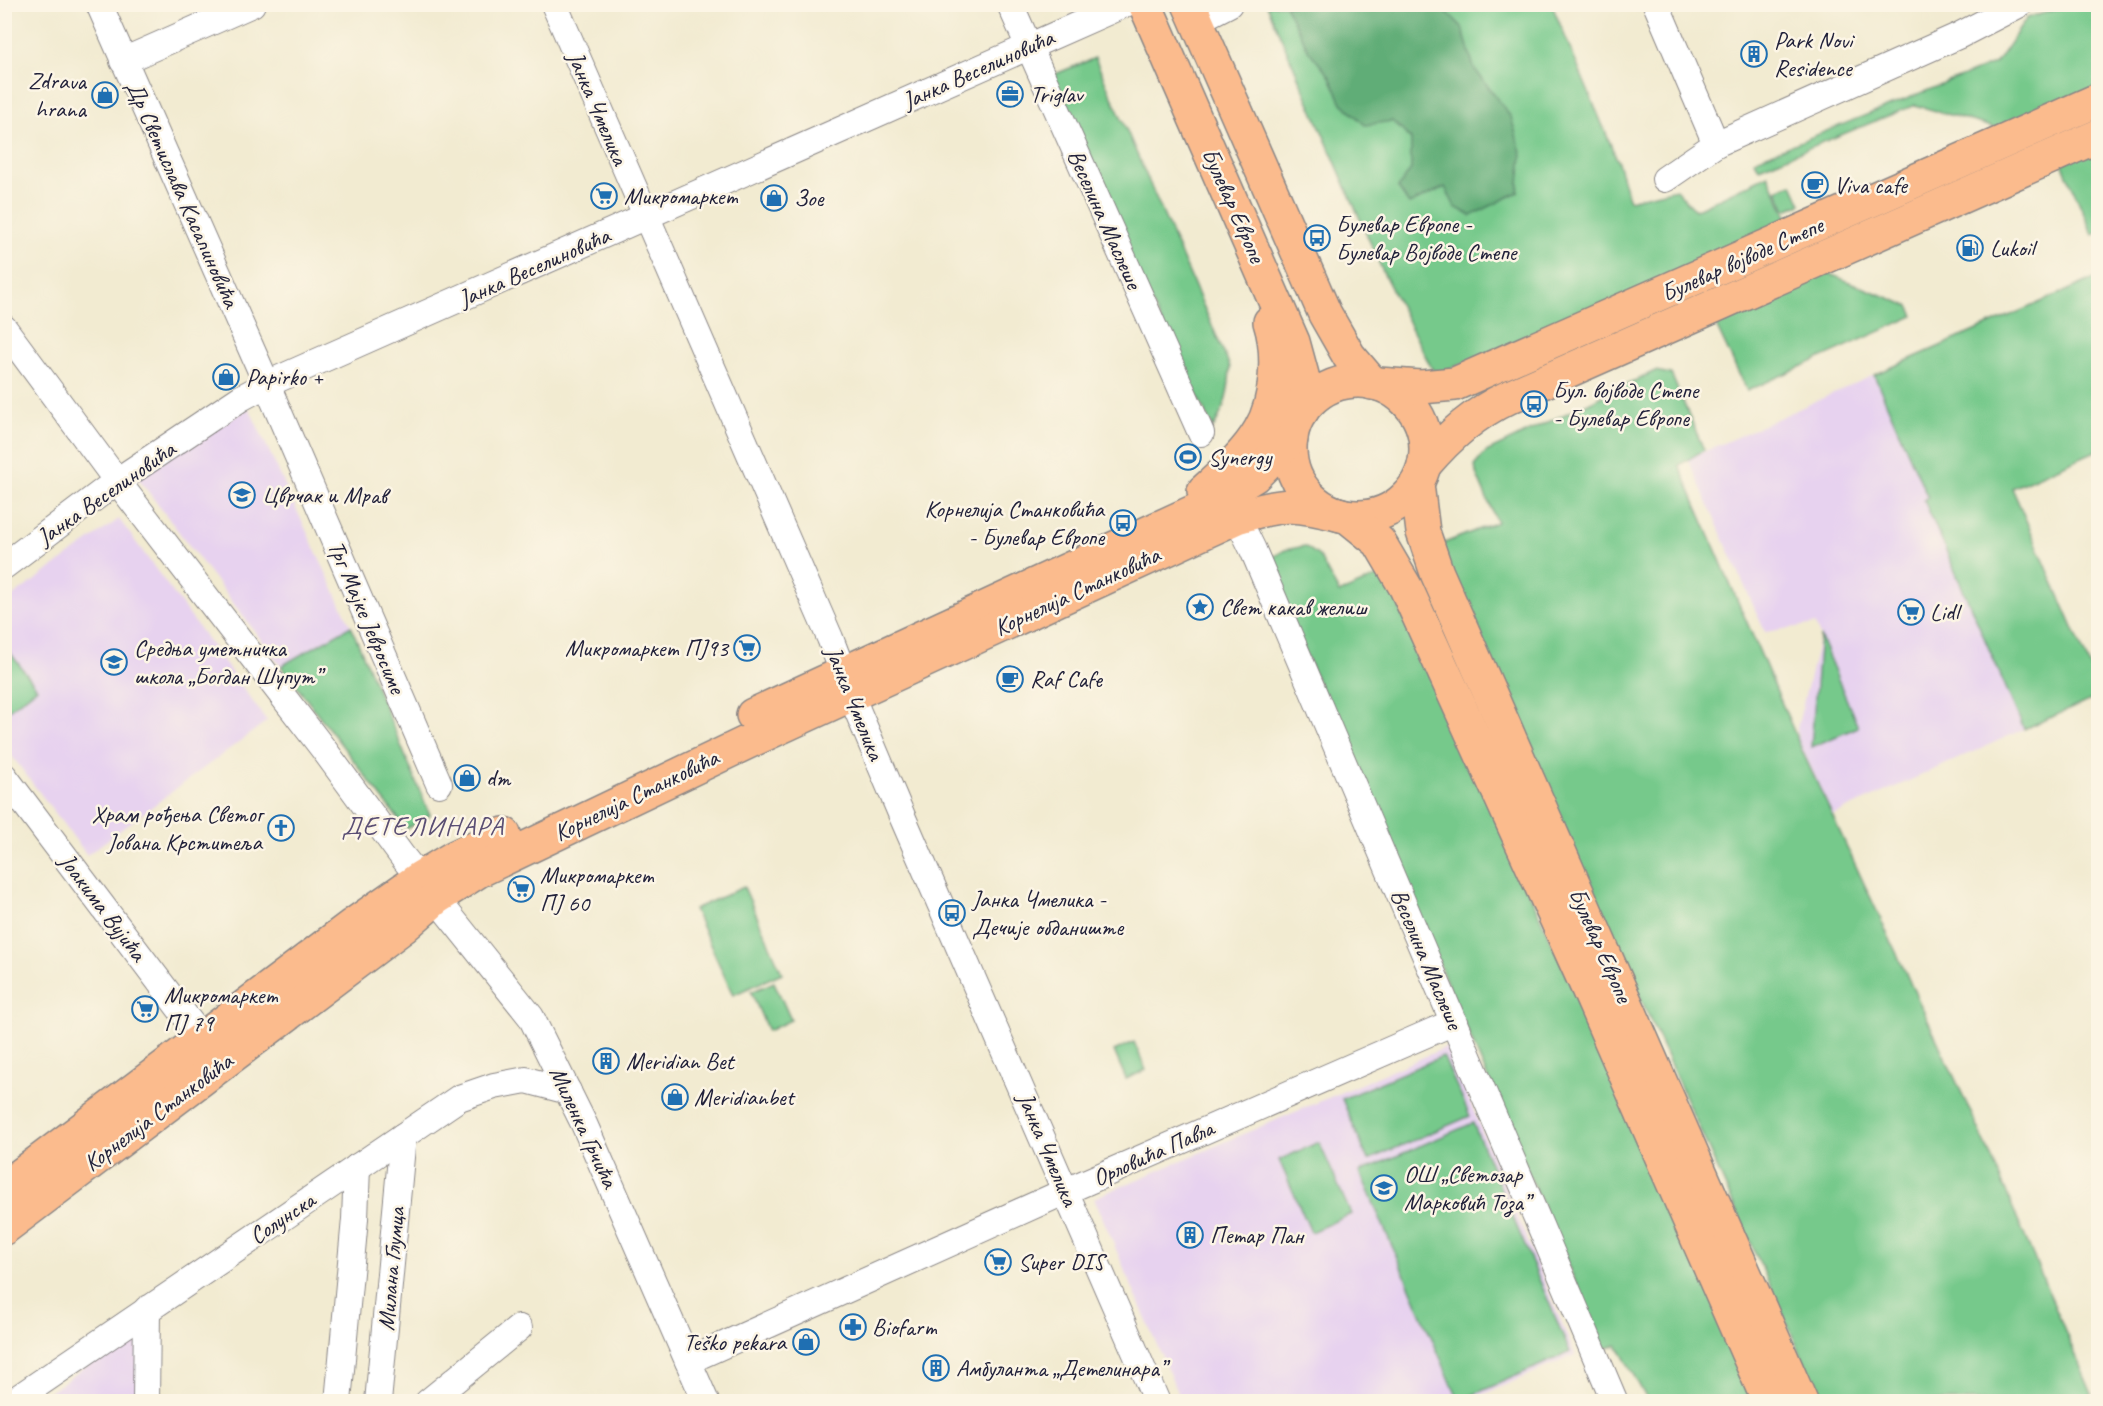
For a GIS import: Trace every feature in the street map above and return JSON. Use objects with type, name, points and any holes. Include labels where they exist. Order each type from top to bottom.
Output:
[{"type":"main road","name":"Булевар Европе","points":[[1144,4],[1293,342],[1302,375],[1296,425]]},
{"type":"main road","name":"Булевар Европе","points":[[1193,13],[1325,314],[1349,356],[1375,383]]},
{"type":"main road","name":"Булевар војводе Степе","points":[[1375,383],[1421,387],[1446,386],[1464,381],[2098,100]]},
{"type":"main road","name":"Булевар војводе Степе","points":[[1421,474],[1445,440],[1471,418],[1509,397],[2098,136]]},
{"type":"main road","points":[[1165,525],[1243,454],[1261,429],[1271,398],[1276,363],[1274,336],[1219,173]]},
{"type":"main road","points":[[1352,381],[1375,383],[1398,394],[1414,410],[1424,430],[1426,441],[1421,474],[1405,500],[1388,511],[1368,516],[1345,516],[1319,505],[1302,487],[1292,464],[1296,425],[1315,396],[1332,386],[1352,381]]},
{"type":"main road","name":"Корнелија Станковића","points":[[4,1188],[353,925],[428,888],[478,871],[750,741],[847,683],[1204,507],[1254,476],[1296,425]]},
{"type":"main road","name":"Булевар Европе","points":[[1421,474],[1423,532],[1437,573],[1801,1401]]},
{"type":"main road","name":"Корнелија Станковића","points":[[847,683],[1237,517],[1285,505],[1306,506],[1345,516]]},
{"type":"main road","name":"Булевар Европе","points":[[1345,516],[1379,542],[1406,588],[1589,991],[1769,1401]]},
{"type":"main road","name":"Корнелија Станковића","points":[[4,1228],[403,927],[428,888]]},
{"type":"street","name":"Др Светислава Касапиновића","points":[[99,4],[267,384]]},
{"type":"street","points":[[123,61],[252,4]]},
{"type":"street","name":"Јанка Чмелика","points":[[554,4],[830,638],[902,816],[1157,1401]]},
{"type":"street","name":"Веселина Маслеше","points":[[1010,4],[1201,433]]},
{"type":"street","name":"Јанка Веселиновића","points":[[4,566],[117,482],[241,398],[267,384],[1125,4]]},
{"type":"street","points":[[1193,13],[1229,4]]},
{"type":"street","points":[[1656,4],[1716,144]]},
{"type":"street","points":[[1665,179],[1716,144],[1960,35],[2014,6]]},
{"type":"street","name":"Миленка Грчића","points":[[4,328],[117,482],[428,888],[531,1017],[568,1091],[706,1401]]},
{"type":"street","name":"Трг Мајке Јевросиме","points":[[267,384],[439,784]]},
{"type":"street","name":"Веселина Маслеше","points":[[1237,517],[1615,1401]]},
{"type":"street","name":"Јоакима Вујића","points":[[4,776],[202,1038]]},
{"type":"street","name":"Орловића Павла","points":[[688,1361],[1066,1191],[1454,1022]]},
{"type":"street","name":"Солунска","points":[[12,1401],[459,1098],[494,1086],[526,1080],[568,1091]]},
{"type":"street","name":"Милана Глумца","points":[[378,1401],[403,1136]]},
{"type":"street","name":"Милана Глумца","points":[[338,1401],[355,1220],[357,1167]]},
{"type":"street","points":[[146,1401],[147,1310]]},
{"type":"street","points":[[428,1401],[519,1328]]},
{"type":"shaded area","points":[[1874,375],[1928,498],[1924,500],[2024,729],[1833,815],[1798,739],[1797,728],[1820,636],[1815,624],[1765,632],[1688,459]]},
{"type":"shaded area","points":[[249,408],[351,626],[281,666],[137,477]]},
{"type":"shaded area","name":"Средња уметничка школа „Богдан Шупут”","points":[[119,519],[267,721],[87,855],[5,747],[5,602]]},
{"type":"shaded area","name":"ОШ „Светозар Марковић Тоза”","points":[[1447,1047],[1575,1355],[1468,1401],[1181,1401],[1094,1198]]},
{"type":"shaded area","points":[[139,1330],[138,1401],[36,1402],[36,1401]]},
{"type":"green space","points":[[1267,5],[1552,5],[1618,162],[1629,200],[1676,189],[1695,210],[1768,175],[1792,227],[1435,375],[1383,272]]},
{"type":"green space","points":[[1285,5],[1440,5],[1462,27],[1474,68],[1511,117],[1522,156],[1518,192],[1471,216],[1455,207],[1445,187],[1409,204],[1398,188],[1411,169],[1411,139],[1392,121],[1365,125],[1342,103],[1330,77],[1309,51]]},
{"type":"green space","points":[[2072,5],[2098,5],[2098,89],[2006,131],[1915,105],[1759,168],[1754,160],[1996,63],[2027,18]]},
{"type":"green space","points":[[1095,58],[1230,367],[1226,399],[1213,428],[1043,79]]},
{"type":"green space","points":[[2086,152],[2098,156],[2098,233],[2093,235],[2062,163]]},
{"type":"green space","points":[[1792,184],[1801,204],[1786,210],[1777,190]]},
{"type":"green space","points":[[1820,270],[1909,306],[1914,316],[1747,391],[1712,317]]},
{"type":"green space","points":[[2098,277],[2098,450],[2012,488],[2098,685],[2098,697],[2024,729],[1924,500],[1928,498],[1874,375]]},
{"type":"green space","points":[[1655,371],[1671,374],[1704,450],[1679,465],[1805,757],[1986,1145],[2095,1401],[1822,1401],[1437,546],[1497,522],[1476,473],[1475,465],[1486,452]]},
{"type":"green space","points":[[1305,546],[1319,556],[1339,593],[1381,575],[1387,580],[1760,1401],[1648,1401],[1617,1345],[1604,1349],[1266,561],[1285,550]]},
{"type":"green space","points":[[351,626],[430,815],[406,829],[281,666]]},
{"type":"green space","points":[[1820,636],[1858,727],[1811,747]]},
{"type":"green space","points":[[5,646],[37,688],[5,713]]},
{"type":"green space","points":[[744,887],[782,973],[733,995],[694,909]]},
{"type":"green space","points":[[774,982],[791,1020],[768,1031],[751,992]]},
{"type":"green space","points":[[1134,1042],[1146,1070],[1126,1079],[1114,1051]]},
{"type":"green space","points":[[1443,1056],[1470,1116],[1368,1160],[1342,1099]]},
{"type":"green space","points":[[1473,1123],[1570,1352],[1459,1401],[1360,1172]]},
{"type":"green space","points":[[1319,1142],[1351,1214],[1311,1232],[1279,1160]]},
{"type":"place","name":"Park Novi Residence","points":[[1754,54]]},
{"type":"place","name":"Triglav","points":[[1010,94]]},
{"type":"place","name":"Zdrava hrana","points":[[105,95]]},
{"type":"place","name":"Viva cafe","points":[[1815,185]]},
{"type":"place","name":"Микромаркет","points":[[604,196]]},
{"type":"place","name":"Зое","points":[[774,198]]},
{"type":"place","name":"Булевар Европе - Булевар Војводе Степе","points":[[1317,238]]},
{"type":"place","name":"Lukoil","points":[[1970,248]]},
{"type":"place","name":"Papirko +","points":[[226,377]]},
{"type":"place","name":"Бул. војводе Степе - Булевар Европе","points":[[1534,404]]},
{"type":"place","name":"Synergy","points":[[1188,457]]},
{"type":"place","name":"Цврчак и Мрав","points":[[242,495]]},
{"type":"place","name":"Корнелија Станковића - Булевар Европе","points":[[1123,523]]},
{"type":"place","name":"Свет какав желиш","points":[[1200,607]]},
{"type":"place","name":"Lidl","points":[[1911,612]]},
{"type":"place","name":"Микромаркет ПЈ93","points":[[747,648]]},
{"type":"place","name":"Средња уметничка школа „Богдан Шупут”","points":[[114,662]]},
{"type":"place","name":"Raf Cafe","points":[[1010,679]]},
{"type":"place","name":"dm","points":[[467,778]]},
{"type":"place","name":"Храм рођења Светог Јована Крститеља","points":[[281,828]]},
{"type":"place","name":"Микромаркет ПЈ 60","points":[[521,889]]},
{"type":"place","name":"Јанка Чмелика - Дечије обданиште","points":[[952,913]]},
{"type":"place","name":"Микромаркет ПЈ 79","points":[[145,1009]]},
{"type":"place","name":"Meridian Bet","points":[[606,1061]]},
{"type":"place","name":"Meridianbet","points":[[675,1097]]},
{"type":"place","name":"ОШ „Светозар Марковић Тоза”","points":[[1384,1188]]},
{"type":"place","name":"Петар Пан","points":[[1190,1235]]},
{"type":"place","name":"Super DIS","points":[[998,1262]]},
{"type":"place","name":"Biofarm","points":[[853,1327]]},
{"type":"place","name":"Teško pekara","points":[[806,1342]]},
{"type":"place","name":"Амбуланта „Детелинара”","points":[[936,1368]]},
{"type":"district","name":"ДЕТЕЛИНАРА","points":[[423,826]]}]
